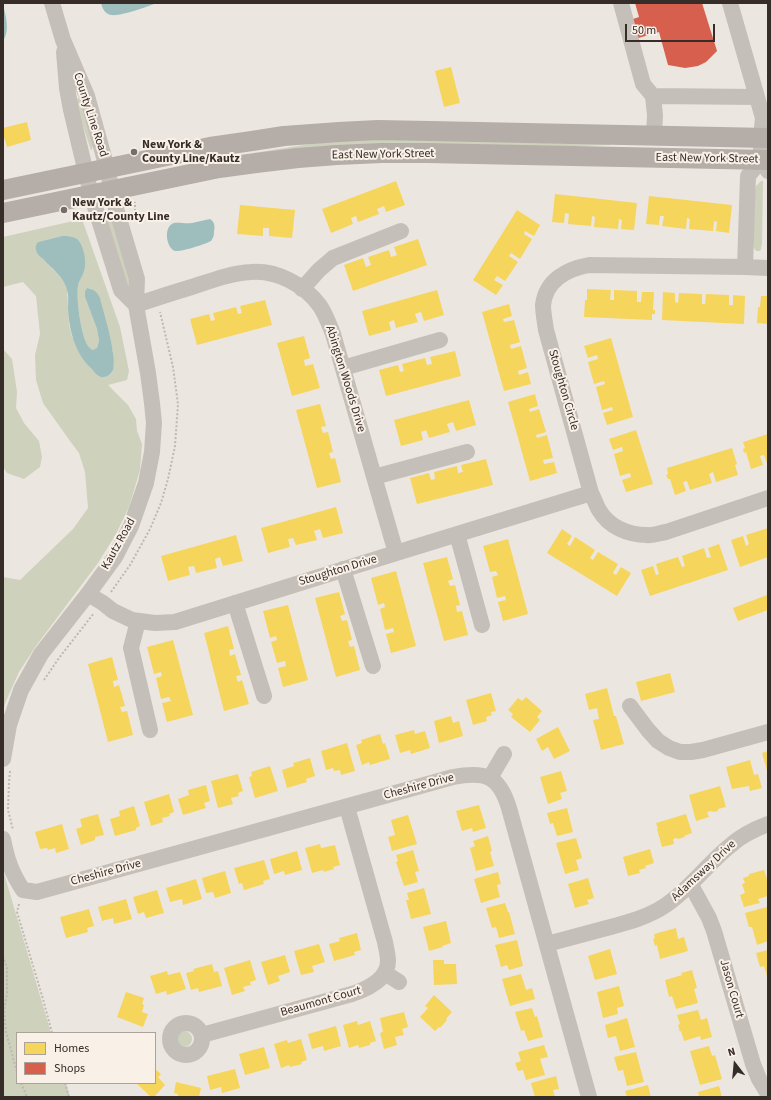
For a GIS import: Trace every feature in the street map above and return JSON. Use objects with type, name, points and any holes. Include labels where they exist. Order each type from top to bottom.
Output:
[{"type":"main road","name":"East New York Street","points":[[3,190],[224,145],[284,136],[339,132],[378,130],[764,138]]},
{"type":"main road","name":"East New York Street","points":[[3,213],[219,168],[298,158],[360,154],[426,153],[766,164]]},
{"type":"street","name":"County Line Road","points":[[52,3],[63,40],[87,96],[107,168]]},
{"type":"street","points":[[621,3],[643,84],[653,96],[655,115],[654,136]]},
{"type":"street","points":[[730,3],[763,118],[766,164],[748,176],[745,267]]},
{"type":"street","name":"County Line Road","points":[[63,40],[67,88],[75,129],[87,172]]},
{"type":"street","points":[[653,96],[757,97]]},
{"type":"street","name":"Kautz Road","points":[[7,764],[9,725],[21,690],[41,654],[115,557],[131,526],[146,483],[152,452],[154,424],[148,373],[136,305],[137,279],[111,190],[107,168]]},
{"type":"street","points":[[87,172],[91,194],[121,290],[136,305]]},
{"type":"street","points":[[302,289],[322,267],[333,258],[401,231]]},
{"type":"street","name":"Stoughton Circle","points":[[768,268],[589,265],[578,267],[562,274],[546,291],[543,305],[546,330],[591,493],[598,509],[606,520],[617,528],[629,533],[648,536],[666,532],[768,498]]},
{"type":"street","name":"Abington Woods Drive","points":[[136,305],[232,274],[252,272],[272,274],[293,282],[319,305],[327,317],[333,334],[396,553]]},
{"type":"street","points":[[343,368],[440,340]]},
{"type":"street","points":[[374,477],[467,452]]},
{"type":"street","name":"Stoughton Drive","points":[[88,594],[113,611],[132,620],[155,623],[175,622],[591,493]]},
{"type":"street","points":[[457,534],[482,625]]},
{"type":"street","points":[[343,569],[373,666]]},
{"type":"street","points":[[235,603],[264,696]]},
{"type":"street","points":[[138,621],[131,648],[150,730]]},
{"type":"street","points":[[630,706],[658,741],[669,748],[680,752],[703,750],[768,732]]},
{"type":"street","points":[[504,754],[490,778],[500,786],[506,796],[589,1097]]},
{"type":"street","name":"Cheshire Drive","points":[[9,837],[9,864],[15,878],[23,890],[37,892],[453,777],[470,774],[490,778]]},
{"type":"street","points":[[347,807],[385,942],[388,963],[385,973],[399,982]]},
{"type":"street","name":"Adamsway Drive","points":[[547,944],[641,918],[665,906],[691,885],[731,845],[755,829],[768,824]]},
{"type":"street","name":"Jason Court","points":[[691,885],[709,918],[714,931],[753,1064],[759,1079],[768,1094]]},
{"type":"street","name":"Beaumont Court","points":[[202,1035],[352,994],[366,989],[385,973]]},
{"type":"path","points":[[42,683],[92,615]]},
{"type":"path","points":[[7,764],[9,782],[9,837]]},
{"type":"path","points":[[17,912],[44,999],[52,1032]]},
{"type":"path","points":[[3,956],[7,968],[7,994],[4,1010],[6,1032],[16,1068]]},
{"type":"path","points":[[21,1084],[27,1097]]},
{"type":"path","points":[[65,1084],[69,1097]]},
{"type":"green space","points":[[79,98],[94,144],[91,151],[76,103],[77,99]]},
{"type":"green space","points":[[394,138],[611,142],[610,145],[522,148],[253,153],[336,140]]},
{"type":"green space","points":[[763,181],[762,243],[760,251],[756,251],[753,243],[755,191],[756,186]]},
{"type":"green space","points":[[107,213],[109,213],[131,284],[128,287],[104,217]]},
{"type":"green space","points":[[82,219],[120,327],[129,371],[127,380],[108,385],[128,405],[136,419],[137,431],[142,444],[140,470],[129,507],[116,534],[98,563],[36,646],[19,672],[3,711],[3,577],[20,580],[73,529],[88,508],[85,472],[79,453],[43,403],[36,380],[35,355],[40,334],[36,296],[23,282],[3,287],[3,237]],"holes":[[[62,236],[84,271],[78,286],[78,299],[85,341],[93,350],[97,349],[99,341],[97,329],[85,297],[85,291],[87,288],[92,289],[113,351],[113,371],[110,375],[104,377],[72,337],[69,324],[67,288],[65,282],[38,254],[38,242]]]},
{"type":"green space","points":[[3,349],[12,359],[17,392],[16,408],[24,423],[39,441],[42,457],[40,467],[24,479],[7,473],[3,467]]},
{"type":"green space","points":[[3,870],[51,1032],[16,1032],[16,1084],[66,1084],[70,1097],[3,1097]]},
{"type":"green space","points":[[184,1031],[190,1033],[192,1039],[190,1045],[184,1047],[178,1045],[176,1039],[178,1033]]},
{"type":"water","points":[[101,3],[157,3],[132,12],[112,15],[105,12]]},
{"type":"water","points":[[3,5],[7,28],[3,41]]},
{"type":"water","points":[[210,219],[214,223],[214,236],[211,241],[193,248],[178,251],[172,249],[167,237],[168,228],[171,225],[174,223],[192,223]]},
{"type":"water","points":[[62,236],[77,239],[83,250],[85,268],[78,286],[78,308],[85,341],[93,350],[97,348],[99,341],[97,329],[85,297],[85,291],[87,288],[92,289],[100,298],[110,334],[114,363],[112,372],[110,375],[105,377],[100,377],[96,374],[86,363],[77,349],[70,325],[68,294],[64,281],[37,253],[36,250],[38,242]]},
{"type":"building: Homes","points":[[451,67],[460,103],[444,107],[435,71]]},
{"type":"building: Homes","points":[[27,122],[31,140],[7,147],[3,134],[3,128]]},
{"type":"building: Homes","points":[[396,181],[405,205],[386,212],[384,206],[377,209],[379,214],[358,222],[356,216],[351,218],[353,224],[331,233],[322,209]]},
{"type":"building: Homes","points":[[555,194],[637,203],[634,230],[621,229],[622,220],[619,219],[618,229],[594,227],[595,217],[592,216],[591,226],[568,224],[569,214],[565,213],[564,223],[552,222]]},
{"type":"building: Homes","points":[[649,196],[732,205],[729,233],[716,231],[717,222],[714,221],[713,231],[689,229],[690,219],[687,218],[686,229],[662,226],[664,216],[660,216],[659,225],[646,224]]},
{"type":"building: Homes","points":[[240,205],[295,210],[292,238],[269,236],[269,228],[263,228],[263,236],[237,234]]},
{"type":"building: Homes","points":[[517,210],[540,225],[534,236],[525,231],[524,234],[532,239],[520,259],[511,253],[509,256],[518,262],[505,281],[497,276],[494,280],[503,285],[496,295],[473,280]]},
{"type":"building: Homes","points":[[418,239],[427,265],[353,291],[344,265],[363,258],[366,267],[371,265],[368,257],[389,250],[391,257],[397,255],[394,247]]},
{"type":"building: Homes","points":[[587,289],[611,290],[610,300],[614,300],[614,290],[637,291],[637,302],[641,302],[642,292],[654,292],[653,310],[655,310],[655,314],[652,314],[652,320],[584,317]]},
{"type":"building: Homes","points":[[437,290],[444,315],[424,321],[421,312],[415,314],[418,322],[396,328],[394,320],[389,322],[391,330],[369,336],[362,311]]},
{"type":"building: Homes","points":[[663,292],[675,293],[675,302],[678,303],[679,293],[702,294],[702,304],[705,304],[706,294],[729,295],[729,305],[733,305],[733,295],[745,296],[744,324],[662,320]]},
{"type":"building: Homes","points":[[761,296],[768,296],[768,324],[757,323],[758,307],[760,307]]},
{"type":"building: Homes","points":[[265,300],[272,325],[197,345],[190,319],[209,314],[211,321],[215,320],[213,313],[236,307],[238,314],[242,313],[240,306]]},
{"type":"building: Homes","points":[[509,304],[512,316],[503,319],[504,322],[514,320],[520,342],[510,345],[511,349],[521,346],[527,368],[518,371],[519,375],[528,372],[531,384],[504,391],[482,312]]},
{"type":"building: Homes","points":[[304,336],[310,358],[304,360],[305,366],[313,364],[320,388],[292,396],[277,343]]},
{"type":"building: Homes","points":[[611,338],[633,417],[607,425],[603,413],[613,410],[612,407],[602,410],[596,387],[605,384],[604,381],[594,384],[588,362],[598,359],[597,355],[588,358],[584,346]]},
{"type":"building: Homes","points":[[455,351],[461,376],[386,396],[379,370],[398,365],[400,372],[404,371],[402,364],[425,358],[427,365],[432,364],[430,357]]},
{"type":"building: Homes","points":[[535,394],[538,406],[529,409],[530,412],[539,409],[546,432],[536,435],[537,438],[547,435],[553,458],[543,460],[544,464],[554,462],[557,473],[530,481],[508,402]]},
{"type":"building: Homes","points":[[469,400],[476,425],[456,431],[453,422],[447,424],[450,432],[429,438],[426,430],[421,432],[423,440],[401,446],[394,420]]},
{"type":"building: Homes","points":[[320,404],[326,426],[321,427],[323,433],[328,432],[333,452],[329,453],[331,459],[335,458],[341,482],[317,488],[296,410]]},
{"type":"building: Homes","points":[[636,430],[653,484],[626,492],[622,480],[631,477],[630,473],[620,476],[614,454],[623,451],[622,447],[613,450],[609,439]]},
{"type":"building: Homes","points":[[768,434],[768,466],[764,455],[760,456],[763,465],[751,469],[746,452],[744,453],[743,449],[745,448],[743,442]]},
{"type":"building: Homes","points":[[732,448],[737,464],[735,465],[738,475],[716,482],[713,472],[709,474],[712,483],[690,490],[687,481],[683,482],[686,491],[675,495],[670,479],[668,479],[666,475],[668,474],[667,468]]},
{"type":"building: Homes","points":[[486,459],[493,485],[417,504],[410,478],[429,473],[431,480],[435,479],[434,472],[457,466],[458,473],[463,472],[461,465]]},
{"type":"building: Homes","points":[[336,507],[343,533],[323,538],[320,529],[314,531],[317,540],[296,545],[293,538],[288,539],[290,547],[268,553],[261,528]]},
{"type":"building: Homes","points":[[768,528],[768,557],[740,567],[731,540],[743,536],[746,546],[749,544],[746,535]]},
{"type":"building: Homes","points":[[562,529],[572,536],[567,544],[570,546],[575,537],[595,550],[590,558],[593,560],[598,552],[618,564],[613,573],[616,575],[621,567],[631,573],[617,596],[547,553]]},
{"type":"building: Homes","points":[[236,535],[243,561],[223,566],[220,557],[215,559],[217,568],[196,573],[194,566],[188,567],[190,575],[168,581],[161,556]]},
{"type":"building: Homes","points":[[508,539],[528,614],[503,621],[498,602],[506,600],[505,596],[497,598],[492,577],[498,575],[496,571],[490,572],[483,546]]},
{"type":"building: Homes","points":[[719,544],[728,570],[650,596],[641,570],[653,566],[656,575],[659,574],[656,564],[678,557],[682,567],[685,566],[682,556],[704,548],[707,558],[711,557],[708,548]]},
{"type":"building: Homes","points":[[447,557],[453,579],[448,581],[450,586],[455,585],[460,605],[456,606],[457,612],[462,611],[468,635],[444,641],[423,563]]},
{"type":"building: Homes","points":[[396,571],[416,646],[391,653],[386,634],[394,632],[393,628],[385,630],[380,609],[385,607],[384,603],[378,605],[371,578]]},
{"type":"building: Homes","points":[[339,592],[345,614],[340,616],[342,621],[347,620],[352,640],[348,641],[350,647],[354,646],[360,670],[336,677],[315,598]]},
{"type":"building: Homes","points":[[767,595],[768,610],[738,621],[733,608]]},
{"type":"building: Homes","points":[[288,605],[308,680],[283,687],[278,668],[286,666],[285,661],[277,663],[271,642],[277,640],[276,636],[270,638],[263,611]]},
{"type":"building: Homes","points":[[228,626],[234,649],[229,650],[230,656],[235,654],[241,675],[236,676],[238,682],[242,680],[249,704],[224,711],[204,633]]},
{"type":"building: Homes","points":[[173,640],[193,715],[167,722],[162,703],[171,701],[169,697],[161,699],[156,678],[162,676],[161,672],[154,674],[147,647]]},
{"type":"building: Homes","points":[[112,657],[118,680],[113,681],[114,687],[119,685],[125,706],[120,707],[122,712],[127,711],[133,735],[108,742],[88,664]]},
{"type":"building: Homes","points":[[670,673],[675,692],[641,701],[636,682]]},
{"type":"building: Homes","points":[[607,688],[614,716],[616,716],[624,744],[601,750],[593,720],[599,719],[597,708],[589,710],[585,694]]},
{"type":"building: Homes","points":[[491,693],[496,711],[491,712],[492,715],[486,717],[487,721],[473,725],[466,700]]},
{"type":"building: Homes","points":[[526,697],[542,711],[537,717],[540,720],[530,732],[511,717],[513,714],[508,710],[518,698],[522,701]]},
{"type":"building: Homes","points":[[451,716],[453,723],[459,721],[463,736],[439,743],[434,721]]},
{"type":"building: Homes","points":[[558,727],[570,751],[554,759],[548,747],[542,751],[536,739]]},
{"type":"building: Homes","points":[[414,730],[415,734],[425,731],[430,748],[411,754],[410,750],[400,753],[395,735]]},
{"type":"building: Homes","points":[[380,734],[383,744],[385,743],[390,759],[370,765],[369,762],[362,765],[356,745],[362,743],[361,740]]},
{"type":"building: Homes","points":[[347,743],[355,771],[341,775],[340,770],[334,771],[333,768],[326,770],[321,751]]},
{"type":"building: Homes","points":[[768,751],[768,774],[762,753]]},
{"type":"building: Homes","points":[[310,758],[315,776],[306,779],[307,782],[287,788],[282,770],[294,766],[293,763]]},
{"type":"building: Homes","points":[[750,760],[754,775],[758,774],[762,788],[750,791],[749,786],[732,789],[726,767]]},
{"type":"building: Homes","points":[[270,766],[278,791],[255,798],[249,777],[252,776],[251,772]]},
{"type":"building: Homes","points":[[561,771],[567,791],[560,793],[562,799],[548,804],[540,777]]},
{"type":"building: Homes","points":[[238,774],[243,791],[238,793],[239,796],[231,798],[233,804],[218,808],[211,781]]},
{"type":"building: Homes","points":[[206,785],[210,801],[204,803],[206,808],[183,815],[178,799],[189,795],[188,790]]},
{"type":"building: Homes","points":[[720,786],[726,807],[718,809],[718,811],[707,812],[709,817],[696,821],[689,795]]},
{"type":"building: Homes","points":[[169,794],[174,812],[169,814],[170,816],[162,818],[163,822],[151,826],[144,802]]},
{"type":"building: Homes","points":[[479,805],[486,828],[473,832],[472,828],[462,831],[456,811]]},
{"type":"building: Homes","points":[[134,806],[140,826],[136,828],[136,830],[115,836],[110,819],[120,816],[119,811]]},
{"type":"building: Homes","points":[[567,808],[573,832],[557,836],[553,823],[550,824],[547,813]]},
{"type":"building: Homes","points":[[98,814],[104,835],[95,837],[95,840],[81,845],[76,829],[82,827],[80,819]]},
{"type":"building: Homes","points":[[686,814],[692,833],[684,836],[685,837],[673,839],[674,844],[662,847],[656,823]]},
{"type":"building: Homes","points":[[408,815],[417,844],[392,851],[388,837],[395,835],[391,820]]},
{"type":"building: Homes","points":[[62,824],[69,849],[56,853],[55,848],[48,850],[47,848],[40,849],[35,832]]},
{"type":"building: Homes","points":[[488,836],[494,866],[476,871],[470,848],[475,846],[473,841]]},
{"type":"building: Homes","points":[[576,838],[582,858],[576,860],[579,870],[565,874],[556,843]]},
{"type":"building: Homes","points":[[320,844],[321,848],[335,845],[340,865],[333,867],[334,869],[324,872],[323,870],[312,873],[305,848]]},
{"type":"building: Homes","points":[[650,849],[654,863],[639,870],[640,873],[628,876],[623,857]]},
{"type":"building: Homes","points":[[413,850],[419,871],[415,872],[418,882],[404,886],[396,862],[398,861],[396,855]]},
{"type":"building: Homes","points":[[297,851],[302,870],[285,875],[284,871],[274,874],[270,859]]},
{"type":"building: Homes","points":[[264,860],[270,879],[263,881],[264,884],[244,890],[242,883],[239,884],[234,868]]},
{"type":"building: Homes","points":[[764,870],[768,882],[768,896],[758,899],[760,903],[744,907],[740,895],[745,893],[742,884],[745,883],[743,878],[749,876],[749,874]]},
{"type":"building: Homes","points":[[225,871],[231,893],[215,898],[213,892],[206,893],[202,878]]},
{"type":"building: Homes","points":[[498,872],[501,884],[497,885],[500,897],[481,903],[474,879]]},
{"type":"building: Homes","points":[[588,878],[594,898],[587,900],[589,904],[575,908],[568,884]]},
{"type":"building: Homes","points":[[196,879],[202,899],[183,905],[182,899],[170,902],[166,888]]},
{"type":"building: Homes","points":[[424,888],[431,914],[411,919],[406,900],[409,900],[407,893]]},
{"type":"building: Homes","points":[[157,890],[164,913],[146,918],[144,912],[138,914],[133,897]]},
{"type":"building: Homes","points":[[126,899],[132,919],[114,924],[113,918],[102,921],[98,907]]},
{"type":"building: Homes","points":[[505,903],[515,934],[499,938],[496,927],[492,928],[486,908]]},
{"type":"building: Homes","points":[[767,907],[768,941],[757,945],[752,927],[749,927],[745,913]]},
{"type":"building: Homes","points":[[89,909],[94,926],[87,928],[88,932],[66,938],[60,917]]},
{"type":"building: Homes","points":[[446,921],[451,943],[429,951],[423,927]]},
{"type":"building: Homes","points":[[676,928],[678,939],[684,937],[688,951],[660,959],[657,945],[655,946],[653,939],[655,938],[654,934]]},
{"type":"building: Homes","points":[[357,933],[361,950],[354,952],[355,955],[334,961],[329,944],[340,941],[339,938]]},
{"type":"building: Homes","points":[[517,940],[523,966],[509,970],[507,965],[501,967],[495,945]]},
{"type":"building: Homes","points":[[319,944],[325,962],[312,966],[314,972],[301,975],[294,951]]},
{"type":"building: Homes","points":[[610,949],[617,974],[595,980],[588,956]]},
{"type":"building: Homes","points":[[768,950],[768,979],[764,966],[760,967],[756,953]]},
{"type":"building: Homes","points":[[285,955],[290,972],[278,976],[280,981],[268,985],[261,962]]},
{"type":"building: Homes","points":[[250,960],[256,980],[250,982],[251,985],[243,987],[245,991],[232,995],[224,968]]},
{"type":"building: Homes","points":[[433,960],[444,960],[444,964],[456,964],[457,984],[434,985]]},
{"type":"building: Homes","points":[[212,964],[214,972],[218,971],[222,986],[199,992],[198,988],[191,990],[186,973],[194,971],[193,969]]},
{"type":"building: Homes","points":[[692,970],[697,988],[694,989],[698,1003],[676,1009],[672,996],[669,997],[665,980],[682,975],[681,973]]},
{"type":"building: Homes","points":[[167,971],[168,975],[180,972],[186,989],[167,995],[166,991],[156,994],[150,976]]},
{"type":"building: Homes","points":[[521,974],[526,990],[532,988],[535,999],[510,1006],[502,979]]},
{"type":"building: Homes","points":[[619,986],[624,1006],[617,1008],[618,1014],[603,1018],[597,992]]},
{"type":"building: Homes","points":[[126,992],[144,998],[142,1012],[148,1014],[143,1027],[117,1017]]},
{"type":"building: Homes","points":[[434,995],[452,1012],[440,1028],[439,1027],[435,1031],[420,1017],[428,1008],[425,1006]]},
{"type":"building: Homes","points":[[532,1008],[535,1017],[537,1016],[543,1037],[528,1041],[524,1030],[521,1031],[515,1012]]},
{"type":"building: Homes","points":[[698,1010],[701,1020],[707,1018],[712,1037],[701,1040],[700,1036],[684,1041],[678,1025],[680,1024],[677,1015]]},
{"type":"building: Homes","points":[[404,1012],[408,1027],[402,1029],[404,1035],[395,1037],[397,1045],[384,1049],[380,1033],[383,1032],[380,1018]]},
{"type":"building: Homes","points":[[627,1018],[635,1047],[620,1051],[616,1036],[608,1038],[605,1025]]},
{"type":"building: Homes","points":[[357,1021],[358,1025],[370,1021],[376,1041],[370,1043],[370,1045],[359,1048],[358,1045],[349,1048],[343,1025]]},
{"type":"building: Homes","points":[[336,1026],[341,1046],[324,1051],[323,1046],[312,1049],[308,1034]]},
{"type":"building: Homes","points":[[301,1039],[307,1060],[301,1062],[302,1064],[290,1067],[289,1065],[281,1068],[274,1044],[287,1040],[288,1043]]},
{"type":"building: Homes","points":[[544,1045],[548,1057],[540,1059],[545,1075],[526,1080],[523,1070],[518,1071],[515,1063],[521,1061],[518,1052]]},
{"type":"building: Homes","points":[[709,1046],[712,1056],[715,1055],[722,1079],[700,1085],[690,1051]]},
{"type":"building: Homes","points":[[264,1047],[270,1068],[245,1075],[239,1054]]},
{"type":"building: Homes","points":[[636,1052],[644,1082],[627,1086],[623,1070],[618,1071],[614,1057]]},
{"type":"building: Homes","points":[[235,1069],[240,1088],[222,1093],[221,1087],[210,1090],[207,1076]]},
{"type":"building: Homes","points":[[156,1070],[161,1074],[158,1077],[165,1085],[154,1097],[151,1097],[137,1084],[156,1084]]},
{"type":"building: Homes","points":[[556,1076],[559,1089],[553,1090],[555,1097],[535,1097],[531,1083]]},
{"type":"building: Homes","points":[[176,1082],[201,1088],[199,1097],[178,1097],[178,1094],[174,1093]]},
{"type":"building: Homes","points":[[648,1085],[651,1097],[627,1097],[625,1091]]},
{"type":"building: Homes","points":[[719,1086],[722,1097],[699,1097],[698,1092]]},
{"type":"building: Shops","points":[[635,3],[702,3],[717,51],[706,62],[698,66],[685,68],[668,65],[659,32],[635,39],[630,20],[639,17]]},
{"type":"place","name":"New York & County Line/Kautz","points":[[134,152]]},
{"type":"place","name":"New York & Kautz/County Line","points":[[64,210]]}]
